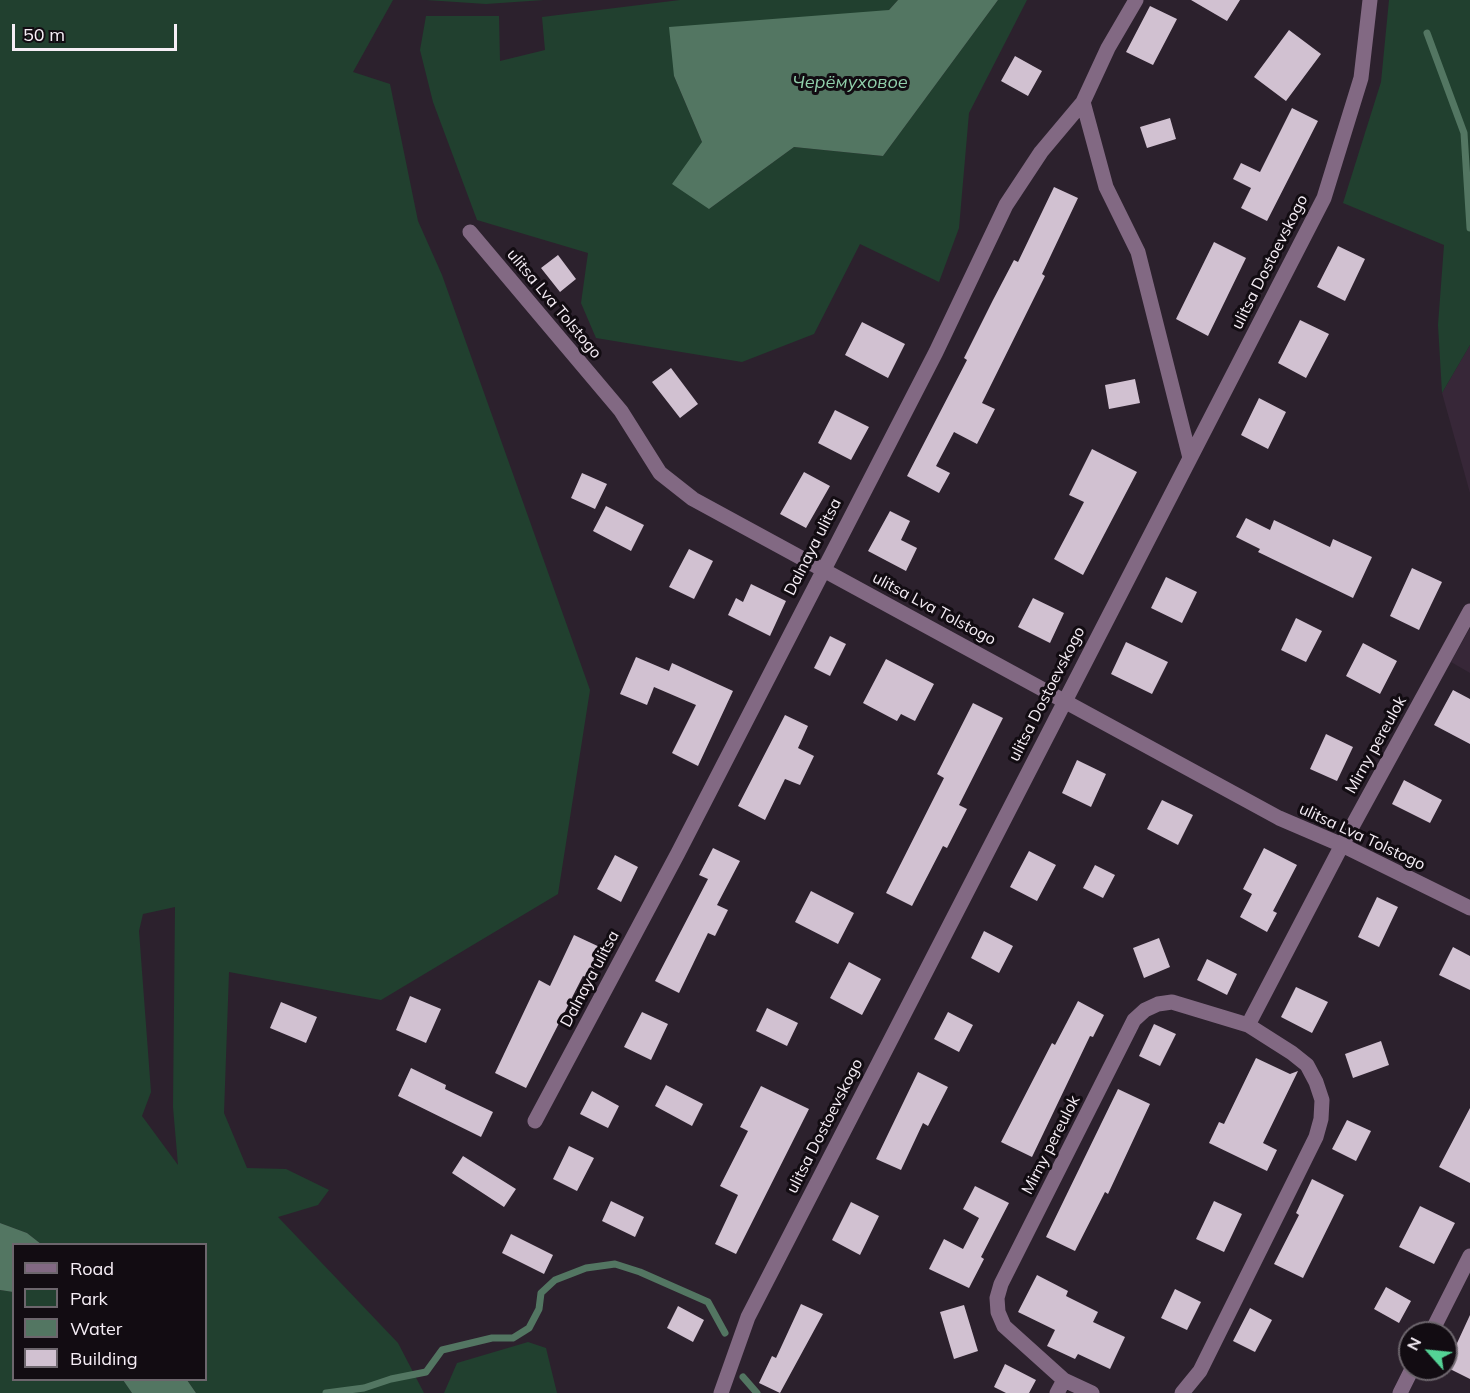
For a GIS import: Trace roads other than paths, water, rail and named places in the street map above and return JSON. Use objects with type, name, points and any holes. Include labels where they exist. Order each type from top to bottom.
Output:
[{"type":"street","name":"Dalnaya ulitsa","points":[[535,1121],[678,853],[821,570],[936,352],[1006,205],[1041,152],[1083,102],[1108,48],[1136,0]]},
{"type":"street","name":"ulitsa Dostoevskogo","points":[[721,1393],[748,1317],[1064,699],[1324,198],[1361,78],[1370,0]]},
{"type":"street","points":[[1083,102],[1106,187],[1138,252],[1190,458]]},
{"type":"street","name":"ulitsa Lva Tolstogo","points":[[470,232],[621,411],[660,473],[693,499],[1279,818],[1342,845],[1470,908]]},
{"type":"street","name":"Mirny pereulok","points":[[1248,1025],[1342,845],[1470,611]]},
{"type":"street","name":"Mirny pereulok","points":[[1092,1393],[1060,1387],[1004,1326],[998,1312],[998,1298],[1001,1284],[1131,1026],[1145,1010],[1158,1004],[1172,1002],[1248,1025],[1292,1053],[1307,1065],[1317,1082],[1322,1100],[1322,1119],[1316,1137],[1200,1371],[1182,1393]]},
{"type":"street","points":[[1437,1321],[1470,1256]]},
{"type":"water","name":"Черёмуховое","points":[[898,0],[998,0],[883,156],[794,147],[709,209],[672,184],[702,142],[674,76],[669,27],[889,10]]},
{"type":"water","points":[[0,1223],[27,1233],[40,1243],[12,1243],[12,1292],[0,1290]]},
{"type":"water","points":[[124,1381],[188,1381],[196,1393],[132,1393]]},
{"type":"waterway","points":[[1427,33],[1464,133],[1470,228]]},
{"type":"waterway","points":[[326,1393],[364,1388],[391,1379],[426,1372],[442,1350],[492,1338],[513,1338],[529,1328],[539,1309],[541,1293],[555,1280],[586,1268],[615,1264],[640,1272],[708,1302],[725,1333]]},
{"type":"waterway","points":[[743,1377],[757,1393]]}]
